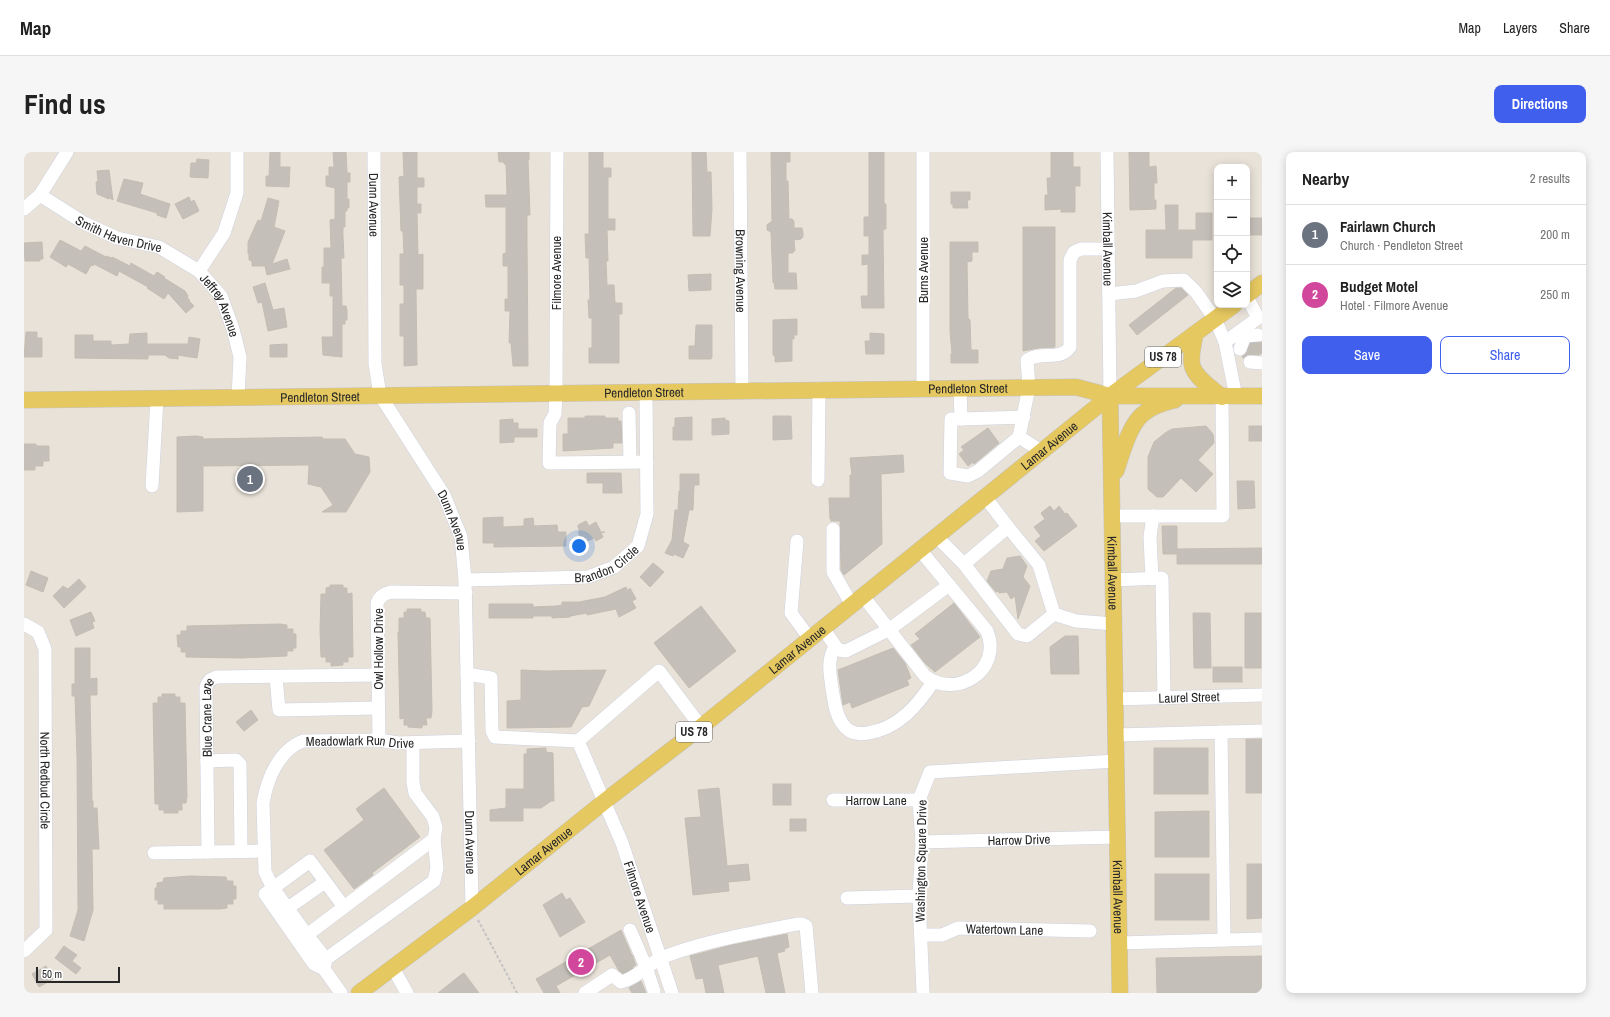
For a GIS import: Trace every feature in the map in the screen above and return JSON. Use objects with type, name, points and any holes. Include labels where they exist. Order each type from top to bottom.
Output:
[{"type":"main road","points":[[1250,294],[1262,284]]},
{"type":"main road","name":"Lamar Avenue","points":[[359,993],[472,908],[605,801],[701,727],[1110,396],[1230,308]]},
{"type":"main road","points":[[1195,334],[1192,358],[1194,368],[1199,376],[1229,397]]},
{"type":"main road","name":"Pendleton Street","points":[[24,400],[1029,387],[1076,387],[1110,396],[1262,396]]},
{"type":"main road","name":"Kimball Avenue","points":[[1110,396],[1120,993]]},
{"type":"main road","points":[[1112,482],[1123,450],[1135,424],[1143,414],[1156,406],[1187,396]]},
{"type":"street","points":[[24,209],[40,195],[67,152]]},
{"type":"street","name":"Jeffrey Avenue","points":[[237,152],[237,194],[224,233],[199,271],[221,296],[234,328],[240,357],[238,398]]},
{"type":"street","name":"Dunn Avenue","points":[[374,152],[375,364],[380,395],[444,495],[461,537],[465,586],[468,674],[472,908]]},
{"type":"street","name":"Filmore Avenue","points":[[557,152],[556,394],[555,414],[550,422],[549,463],[630,462]]},
{"type":"street","name":"Browning Avenue","points":[[740,152],[742,390]]},
{"type":"street","name":"Burns Avenue","points":[[923,152],[923,388]]},
{"type":"street","name":"Kimball Avenue","points":[[1107,152],[1110,396]]},
{"type":"street","name":"Smith Haven Drive","points":[[40,195],[84,223],[117,238],[159,247],[199,271]]},
{"type":"street","points":[[960,388],[950,473],[968,476],[1019,437],[1029,387],[1027,360],[1034,356],[1060,355],[1066,353],[1070,347],[1070,260],[1074,252],[1081,249],[1108,249]]},
{"type":"street","points":[[1109,294],[1136,291],[1163,281],[1184,280],[1196,292],[1215,318],[1225,342],[1229,397],[1223,516],[1112,516]]},
{"type":"street","points":[[1225,342],[1247,338],[1258,318],[1250,302]]},
{"type":"street","points":[[818,480],[819,389]]},
{"type":"street","name":"Brandon Circle","points":[[465,586],[588,577],[614,567],[638,546],[647,514],[646,392]]},
{"type":"street","points":[[152,486],[157,399]]},
{"type":"street","points":[[629,414],[630,462],[647,462]]},
{"type":"street","points":[[956,419],[1024,417]]},
{"type":"street","points":[[1019,437],[1041,452]]},
{"type":"street","points":[[985,497],[1039,565],[1054,614]]},
{"type":"street","points":[[1152,579],[1150,537],[1153,516]]},
{"type":"street","points":[[964,564],[1008,527]]},
{"type":"street","points":[[833,529],[833,572],[858,600],[890,629],[925,676],[933,682],[943,685],[960,683],[979,673],[985,666],[990,656],[990,640],[987,631],[920,550]]},
{"type":"street","points":[[936,536],[964,564],[1018,634],[1027,636],[1054,614]]},
{"type":"street","points":[[796,541],[791,612],[810,639]]},
{"type":"street","points":[[1113,580],[1162,578],[1164,698]]},
{"type":"street","points":[[823,628],[836,647],[841,651],[846,651],[890,629],[949,585]]},
{"type":"street","name":"Owl Hollow Drive","points":[[379,740],[377,603],[384,594],[391,592],[465,586]]},
{"type":"street","points":[[1054,614],[1076,621],[1114,624]]},
{"type":"street","name":"North Redbud Circle","points":[[24,624],[38,632],[45,649],[46,930],[24,951]]},
{"type":"street","points":[[836,647],[831,655],[830,666],[835,707],[842,723],[852,732],[863,734],[895,724],[909,712],[933,682]]},
{"type":"street","points":[[468,674],[491,678],[492,731],[495,737],[578,741],[659,671],[701,727]]},
{"type":"street","name":"Blue Crane Lane","points":[[208,852],[206,687],[211,678],[378,675]]},
{"type":"street","points":[[276,677],[279,710],[378,708]]},
{"type":"street","name":"Laurel Street","points":[[1115,699],[1262,695]]},
{"type":"street","points":[[1116,735],[1262,731]]},
{"type":"street","points":[[1221,732],[1224,940]]},
{"type":"street","name":"Meadowlark Run Drive","points":[[273,888],[266,872],[263,803],[272,771],[288,750],[295,744],[303,741],[379,740],[398,743],[413,743],[469,740]]},
{"type":"street","name":"Filmore Avenue","points":[[578,741],[622,843],[672,993]]},
{"type":"street","points":[[344,907],[310,860],[265,894],[314,964],[325,964],[434,881],[437,868],[434,839],[436,828],[433,817],[415,793],[413,782],[413,743]]},
{"type":"street","points":[[207,760],[236,760],[240,764],[241,852]]},
{"type":"street","name":"Washington Square Drive","points":[[923,993],[919,896],[922,842],[919,800],[930,772],[1116,761]]},
{"type":"street","name":"Harrow Lane","points":[[833,800],[919,800]]},
{"type":"street","name":"Harrow Drive","points":[[922,842],[1117,837]]},
{"type":"street","points":[[307,935],[434,839]]},
{"type":"street","points":[[154,853],[264,851]]},
{"type":"street","points":[[288,908],[325,882]]},
{"type":"street","points":[[273,888],[307,935],[341,993]]},
{"type":"street","points":[[847,898],[919,896]]},
{"type":"street","points":[[585,993],[616,973],[621,982],[629,981],[642,961],[660,957],[689,947],[802,924],[806,926],[812,993]]},
{"type":"street","name":"Watertown Lane","points":[[921,935],[942,935],[958,928],[1090,931]]},
{"type":"street","points":[[630,930],[654,991]]},
{"type":"street","points":[[1119,943],[1262,939]]},
{"type":"street","points":[[393,968],[407,993]]},
{"type":"path","points":[[472,908],[517,993]]},
{"type":"building","points":[[270,152],[280,152],[280,167],[290,167],[289,187],[266,186],[266,176],[269,176]]},
{"type":"building","points":[[333,152],[346,152],[347,173],[350,173],[350,182],[347,182],[347,199],[349,199],[349,208],[345,211],[345,227],[343,227],[344,258],[341,258],[342,306],[346,306],[347,310],[347,320],[345,320],[345,324],[342,324],[342,357],[323,355],[322,337],[333,337],[333,296],[330,296],[330,283],[322,283],[322,267],[324,267],[324,248],[331,248],[330,220],[335,219],[335,188],[326,186],[326,176],[329,176],[329,167],[334,167]]},
{"type":"building","points":[[403,152],[417,152],[417,178],[424,178],[424,187],[417,187],[417,204],[421,204],[421,213],[417,213],[418,255],[423,254],[423,289],[416,289],[417,365],[404,366],[404,336],[400,336],[400,304],[404,304],[404,285],[400,285],[400,254],[404,254],[403,231],[401,231],[399,177],[404,176]]},
{"type":"building","points":[[498,152],[529,152],[530,215],[527,215],[528,366],[513,366],[511,343],[509,343],[510,311],[505,311],[505,299],[508,299],[508,266],[503,266],[503,254],[506,253],[506,207],[486,207],[485,195],[507,195],[506,164],[504,164],[504,162],[499,162]]},
{"type":"building","points":[[589,152],[603,152],[603,168],[611,168],[611,177],[608,177],[608,219],[615,219],[615,230],[607,230],[608,261],[606,261],[607,285],[614,285],[615,303],[622,303],[622,314],[619,314],[619,363],[589,363],[589,348],[592,348],[592,318],[589,318],[589,258],[586,258],[585,234],[589,234]]},
{"type":"building","points":[[692,152],[706,152],[707,172],[711,172],[712,209],[710,236],[693,236]]},
{"type":"building","points":[[771,152],[790,152],[790,162],[786,162],[789,219],[794,221],[794,228],[802,228],[803,233],[803,237],[801,239],[794,240],[795,251],[793,251],[793,253],[788,253],[788,273],[796,273],[797,289],[775,289],[774,282],[773,283],[771,232],[767,230],[767,225],[772,221]]},
{"type":"building","points":[[869,152],[884,152],[884,204],[886,204],[886,229],[883,231],[884,308],[862,308],[861,296],[868,296],[868,264],[862,265],[862,255],[869,255],[869,236],[864,236],[864,217],[869,217]]},
{"type":"building","points":[[1051,152],[1073,152],[1073,167],[1080,167],[1080,186],[1075,186],[1075,212],[1061,212],[1061,209],[1045,210],[1045,195],[1048,195],[1047,178],[1051,178]]},
{"type":"building","points":[[1129,152],[1149,152],[1149,167],[1156,166],[1157,183],[1154,183],[1154,200],[1156,200],[1156,209],[1130,210]]},
{"type":"building","points":[[197,159],[209,160],[208,178],[190,177],[191,163],[196,163]]},
{"type":"building","points":[[109,170],[113,200],[97,194],[97,171]]},
{"type":"building","points":[[124,179],[143,183],[140,194],[170,204],[166,218],[157,215],[157,213],[117,201]]},
{"type":"building","points":[[951,192],[970,192],[970,200],[967,200],[968,208],[953,208],[953,204],[951,204]]},
{"type":"building","points":[[189,197],[191,202],[194,200],[199,211],[183,219],[175,204]]},
{"type":"building","points":[[268,198],[279,201],[274,227],[285,231],[272,264],[287,259],[290,269],[267,275],[265,266],[252,266],[252,261],[249,260],[248,254],[248,242],[258,220],[261,221]]},
{"type":"building","points":[[1165,205],[1178,205],[1178,230],[1196,230],[1196,213],[1212,213],[1212,240],[1192,240],[1192,258],[1146,258],[1146,230],[1166,230]]},
{"type":"building","points":[[1250,218],[1262,218],[1262,235],[1250,235]]},
{"type":"building","points":[[1023,227],[1055,227],[1055,347],[1023,351]]},
{"type":"building","points":[[60,240],[81,251],[85,246],[106,257],[112,257],[130,266],[131,263],[154,276],[157,272],[185,291],[189,301],[194,306],[186,313],[168,293],[164,299],[147,288],[148,287],[119,271],[117,276],[94,264],[93,266],[91,265],[86,274],[68,264],[66,267],[50,257]]},
{"type":"building","points":[[42,242],[43,259],[40,259],[40,261],[25,261],[24,243]]},
{"type":"building","points":[[950,242],[978,242],[978,252],[972,252],[972,261],[967,262],[968,318],[970,320],[971,350],[978,350],[978,363],[951,363]]},
{"type":"building","points":[[711,274],[711,290],[689,291],[688,275]]},
{"type":"building","points":[[265,283],[273,310],[284,308],[287,327],[268,331],[262,302],[258,303],[253,287]]},
{"type":"building","points":[[1176,288],[1181,288],[1188,295],[1137,335],[1129,325]]},
{"type":"building","points":[[797,319],[797,335],[794,335],[794,339],[792,339],[792,361],[775,362],[775,356],[773,355],[773,320]]},
{"type":"building","points":[[696,325],[712,325],[711,359],[689,359],[689,346],[695,346]]},
{"type":"building","points":[[26,332],[37,332],[37,338],[42,338],[42,357],[24,357]]},
{"type":"building","points":[[147,333],[147,344],[188,344],[189,337],[200,339],[197,358],[178,355],[178,359],[169,358],[165,355],[148,355],[148,359],[75,358],[75,335],[93,335],[93,341],[111,341],[111,345],[129,344],[130,334]]},
{"type":"building","points":[[870,333],[884,334],[884,354],[866,354],[865,341],[870,341]]},
{"type":"building","points":[[1262,342],[1262,353],[1259,355],[1250,354],[1243,358],[1242,356],[1247,352],[1251,344]]},
{"type":"building","points":[[287,344],[287,357],[270,357],[270,345]]},
{"type":"building","points":[[585,416],[605,416],[605,418],[618,418],[618,421],[621,421],[622,443],[613,443],[613,448],[563,451],[563,434],[568,434],[568,418],[585,418]]},
{"type":"building","points":[[773,416],[791,416],[792,439],[773,440]]},
{"type":"building","points":[[692,417],[692,440],[673,440],[675,418]]},
{"type":"building","points":[[725,418],[725,420],[729,421],[729,434],[712,435],[712,419]]},
{"type":"building","points":[[513,419],[513,423],[518,423],[518,429],[537,429],[537,437],[514,437],[514,442],[500,443],[500,420]]},
{"type":"building","points":[[1206,426],[1213,434],[1214,443],[1198,460],[1213,474],[1196,492],[1181,478],[1163,497],[1157,497],[1148,489],[1148,457],[1154,442],[1172,429]]},
{"type":"building","points":[[1249,426],[1262,426],[1262,441],[1249,441]]},
{"type":"building","points":[[988,428],[999,443],[974,464],[973,462],[968,466],[959,454],[964,450],[961,447]]},
{"type":"building","points":[[177,437],[203,437],[203,439],[322,437],[323,439],[345,439],[355,454],[369,457],[370,472],[346,512],[322,512],[333,505],[321,487],[308,484],[309,465],[203,466],[203,511],[177,512]]},
{"type":"building","points":[[24,444],[49,446],[49,461],[43,461],[43,466],[35,466],[35,470],[24,470]]},
{"type":"building","points":[[903,455],[904,472],[881,474],[882,544],[844,575],[841,570],[840,521],[831,521],[830,519],[829,498],[850,498],[850,475],[852,475],[850,458]]},
{"type":"building","points":[[587,473],[621,473],[622,493],[603,493],[603,483],[587,483]]},
{"type":"building","points":[[680,474],[699,474],[699,485],[694,485],[693,510],[689,510],[683,542],[689,545],[683,558],[674,554],[673,556],[665,553],[672,540],[675,510],[678,510]]},
{"type":"building","points":[[1237,481],[1254,481],[1255,508],[1238,509]]},
{"type":"building","points":[[1050,506],[1054,511],[1059,506],[1065,514],[1067,513],[1077,526],[1044,551],[1035,541],[1041,536],[1034,527],[1045,519],[1041,513]]},
{"type":"building","points":[[503,517],[503,527],[524,526],[524,519],[533,518],[534,526],[557,525],[558,532],[566,532],[566,546],[494,547],[494,543],[483,543],[483,518]]},
{"type":"building","points":[[586,521],[589,526],[596,522],[601,532],[605,532],[601,533],[603,537],[596,541],[594,538],[583,543],[578,532],[580,532],[578,525]]},
{"type":"building","points":[[1162,526],[1177,526],[1177,549],[1262,548],[1262,564],[1177,564],[1177,554],[1163,554]]},
{"type":"building","points":[[1020,556],[1027,566],[1023,577],[1030,586],[1018,619],[1015,596],[1011,599],[1007,592],[996,592],[987,581],[991,571],[1003,569],[1007,558]]},
{"type":"building","points":[[653,563],[664,572],[650,587],[640,577]]},
{"type":"building","points":[[31,571],[48,578],[43,592],[26,585]]},
{"type":"building","points":[[79,579],[86,587],[64,608],[53,596],[63,586],[68,589]]},
{"type":"building","points":[[330,585],[343,585],[343,588],[347,588],[347,594],[352,593],[353,657],[348,657],[348,662],[343,662],[343,665],[331,666],[331,662],[326,662],[326,657],[321,657],[321,594],[326,594],[326,588],[330,587]]},
{"type":"building","points":[[626,587],[628,591],[630,588],[636,599],[632,601],[636,608],[619,617],[616,609],[570,617],[552,618],[552,616],[533,616],[533,618],[489,618],[489,604],[533,604],[533,607],[556,606],[562,605],[562,602],[579,602],[605,597]]},
{"type":"building","points":[[954,603],[980,637],[935,672],[925,663],[911,645],[920,639],[915,634]]},
{"type":"building","points":[[701,606],[736,651],[689,688],[654,643]]},
{"type":"building","points":[[407,609],[421,609],[421,612],[425,612],[426,618],[430,618],[432,711],[431,718],[426,718],[427,725],[422,725],[422,728],[408,727],[408,725],[404,725],[404,718],[400,719],[398,632],[399,618],[404,618],[404,612],[407,612]]},
{"type":"building","points":[[91,612],[95,621],[92,622],[94,628],[76,636],[70,620]]},
{"type":"building","points":[[1193,613],[1210,613],[1211,668],[1194,668]]},
{"type":"building","points":[[1245,613],[1261,613],[1261,668],[1245,668]]},
{"type":"building","points":[[287,625],[287,629],[293,629],[293,634],[296,634],[296,648],[293,648],[293,651],[287,651],[287,656],[241,658],[186,657],[186,652],[181,652],[181,647],[178,647],[177,635],[181,635],[181,631],[187,631],[187,626]]},
{"type":"building","points":[[1065,636],[1078,636],[1079,674],[1051,674],[1050,647]]},
{"type":"building","points":[[75,648],[90,648],[90,679],[97,678],[97,695],[90,695],[92,801],[93,808],[97,808],[99,849],[92,849],[93,910],[84,941],[70,936],[78,910],[77,757],[75,696],[72,696],[72,684],[75,684]]},
{"type":"building","points":[[893,648],[905,663],[911,678],[907,680],[909,685],[852,708],[850,702],[843,705],[838,670]]},
{"type":"building","points":[[1213,667],[1242,667],[1242,682],[1213,682]]},
{"type":"building","points":[[521,670],[606,670],[589,706],[582,707],[571,727],[507,728],[507,701],[521,700]]},
{"type":"building","points":[[162,694],[175,694],[175,697],[180,697],[180,703],[185,703],[187,796],[186,803],[182,803],[182,810],[178,810],[178,813],[164,813],[164,810],[159,810],[159,804],[155,804],[153,703],[158,703],[158,697],[162,697]]},
{"type":"building","points":[[251,710],[258,720],[244,731],[236,722]]},
{"type":"building","points":[[1246,739],[1262,739],[1262,793],[1246,793]]},
{"type":"building","points":[[546,748],[546,752],[553,753],[554,801],[551,801],[541,808],[523,808],[523,821],[490,821],[490,810],[506,808],[506,789],[524,789],[524,754],[527,754],[527,749]]},
{"type":"building","points":[[1154,748],[1208,748],[1208,794],[1154,794]]},
{"type":"building","points":[[773,784],[791,784],[791,805],[773,805]]},
{"type":"building","points":[[384,788],[420,837],[372,873],[373,875],[354,889],[324,850],[364,820],[356,809]]},
{"type":"building","points":[[719,788],[727,866],[748,864],[750,880],[728,882],[729,891],[693,895],[685,818],[701,817],[698,790]]},
{"type":"building","points":[[1209,811],[1209,857],[1155,857],[1155,812]]},
{"type":"building","points":[[790,819],[806,819],[806,831],[790,831]]},
{"type":"building","points":[[1247,864],[1262,864],[1262,918],[1247,919]]},
{"type":"building","points":[[1155,874],[1209,874],[1209,920],[1155,920]]},
{"type":"building","points":[[190,876],[226,877],[227,881],[233,881],[233,886],[236,886],[236,899],[233,899],[233,904],[227,904],[227,908],[220,909],[164,909],[164,904],[158,904],[158,900],[155,900],[155,888],[157,888],[157,883],[163,882],[164,878]]},
{"type":"building","points":[[562,893],[566,900],[570,898],[585,922],[560,937],[543,905]]},
{"type":"building","points":[[621,930],[636,965],[623,973],[619,971],[610,955],[556,986],[560,993],[544,993],[536,979]]},
{"type":"building","points":[[787,934],[789,947],[784,949],[785,951],[777,953],[785,993],[766,993],[758,956],[718,965],[724,993],[706,993],[703,978],[696,979],[690,956],[732,945]]},
{"type":"building","points":[[64,946],[77,955],[72,961],[81,968],[76,974],[55,958]]},
{"type":"building","points":[[1262,956],[1262,993],[1157,993],[1156,958]]},
{"type":"building","points":[[46,966],[53,979],[39,987],[32,974]]},
{"type":"building","points":[[464,973],[479,993],[438,993],[462,974]]},
{"type":"building","points":[[641,981],[646,993],[632,993],[629,988]]},
{"type":"tunnel","points":[[1249,342],[1258,356]]},
{"type":"tunnel","points":[[620,971],[638,959]]},
{"type":"place","name":"Fairlawn Church","points":[[250,479]]},
{"type":"place","name":"Budget Motel","points":[[581,962]]}]
